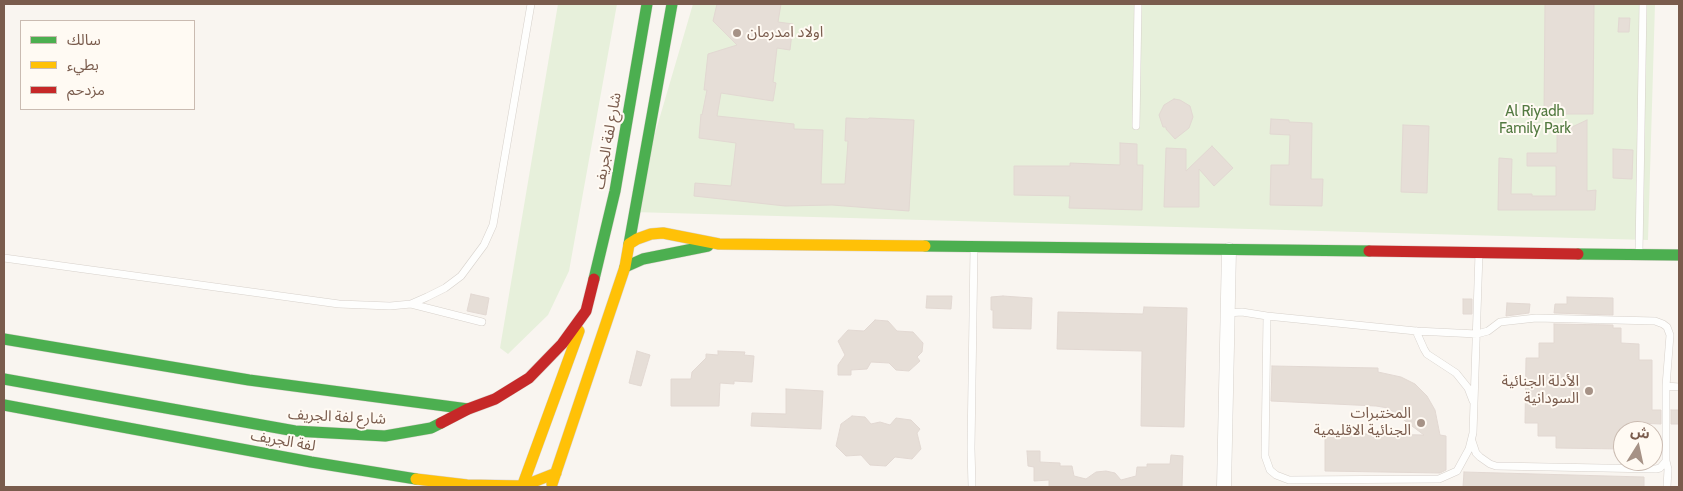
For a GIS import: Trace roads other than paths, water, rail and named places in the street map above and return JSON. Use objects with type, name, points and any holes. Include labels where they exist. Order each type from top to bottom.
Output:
[{"type":"main road","name":"شارع لفة الجريف","points":[[4,379],[295,431],[347,435],[385,436],[431,428],[468,409],[495,399],[529,378],[562,344],[586,311],[615,191],[647,4]]},
{"type":"main road","points":[[551,487],[625,267],[672,4]]},
{"type":"main road","points":[[630,244],[637,239],[651,234],[663,233],[719,244],[1679,255]]},
{"type":"main road","points":[[625,267],[643,259],[719,244]]},
{"type":"main road","points":[[523,487],[586,311]]},
{"type":"main road","points":[[4,339],[249,380],[468,409]]},
{"type":"main road","name":"لفة الجريف","points":[[4,405],[311,462],[430,481],[467,485],[523,487],[556,473]]},
{"type":"main road","points":[[430,481],[441,487]]},
{"type":"street","points":[[1224,487],[1229,250]]},
{"type":"lane","points":[[4,258],[339,304],[390,306],[411,304],[446,288],[462,276],[484,245],[493,225],[531,4]]},
{"type":"lane","points":[[1136,126],[1138,4]]},
{"type":"lane","points":[[1638,255],[1643,4]]},
{"type":"lane","points":[[972,487],[974,247]]},
{"type":"lane","points":[[1267,316],[1265,456],[1270,470],[1276,476],[1289,480],[1439,479],[1457,471],[1472,441],[1477,334],[1478,253]]},
{"type":"lane","points":[[411,304],[482,322]]},
{"type":"lane","points":[[1227,313],[1242,312],[1416,331],[1477,334],[1488,331],[1500,322],[1513,319],[1660,322],[1667,327],[1670,335],[1666,386],[1667,487]]},
{"type":"lane","points":[[1416,331],[1421,345],[1427,354],[1456,373],[1464,381],[1474,404]]},
{"type":"lane","points":[[1666,386],[1679,387]]},
{"type":"lane","points":[[1472,441],[1480,457],[1496,466],[1656,469],[1666,462]]},
{"type":"place","name":"اولاد امدرمان","points":[[737,33]]},
{"type":"place","name":"الأدلة الجنائية السودانية","points":[[1589,391]]},
{"type":"place","name":"المختبرات الجنائية الاقليمية","points":[[1421,423]]},
{"type":"park label","name":"Al Riyadh Family Park","points":[[1535,120]]}]
